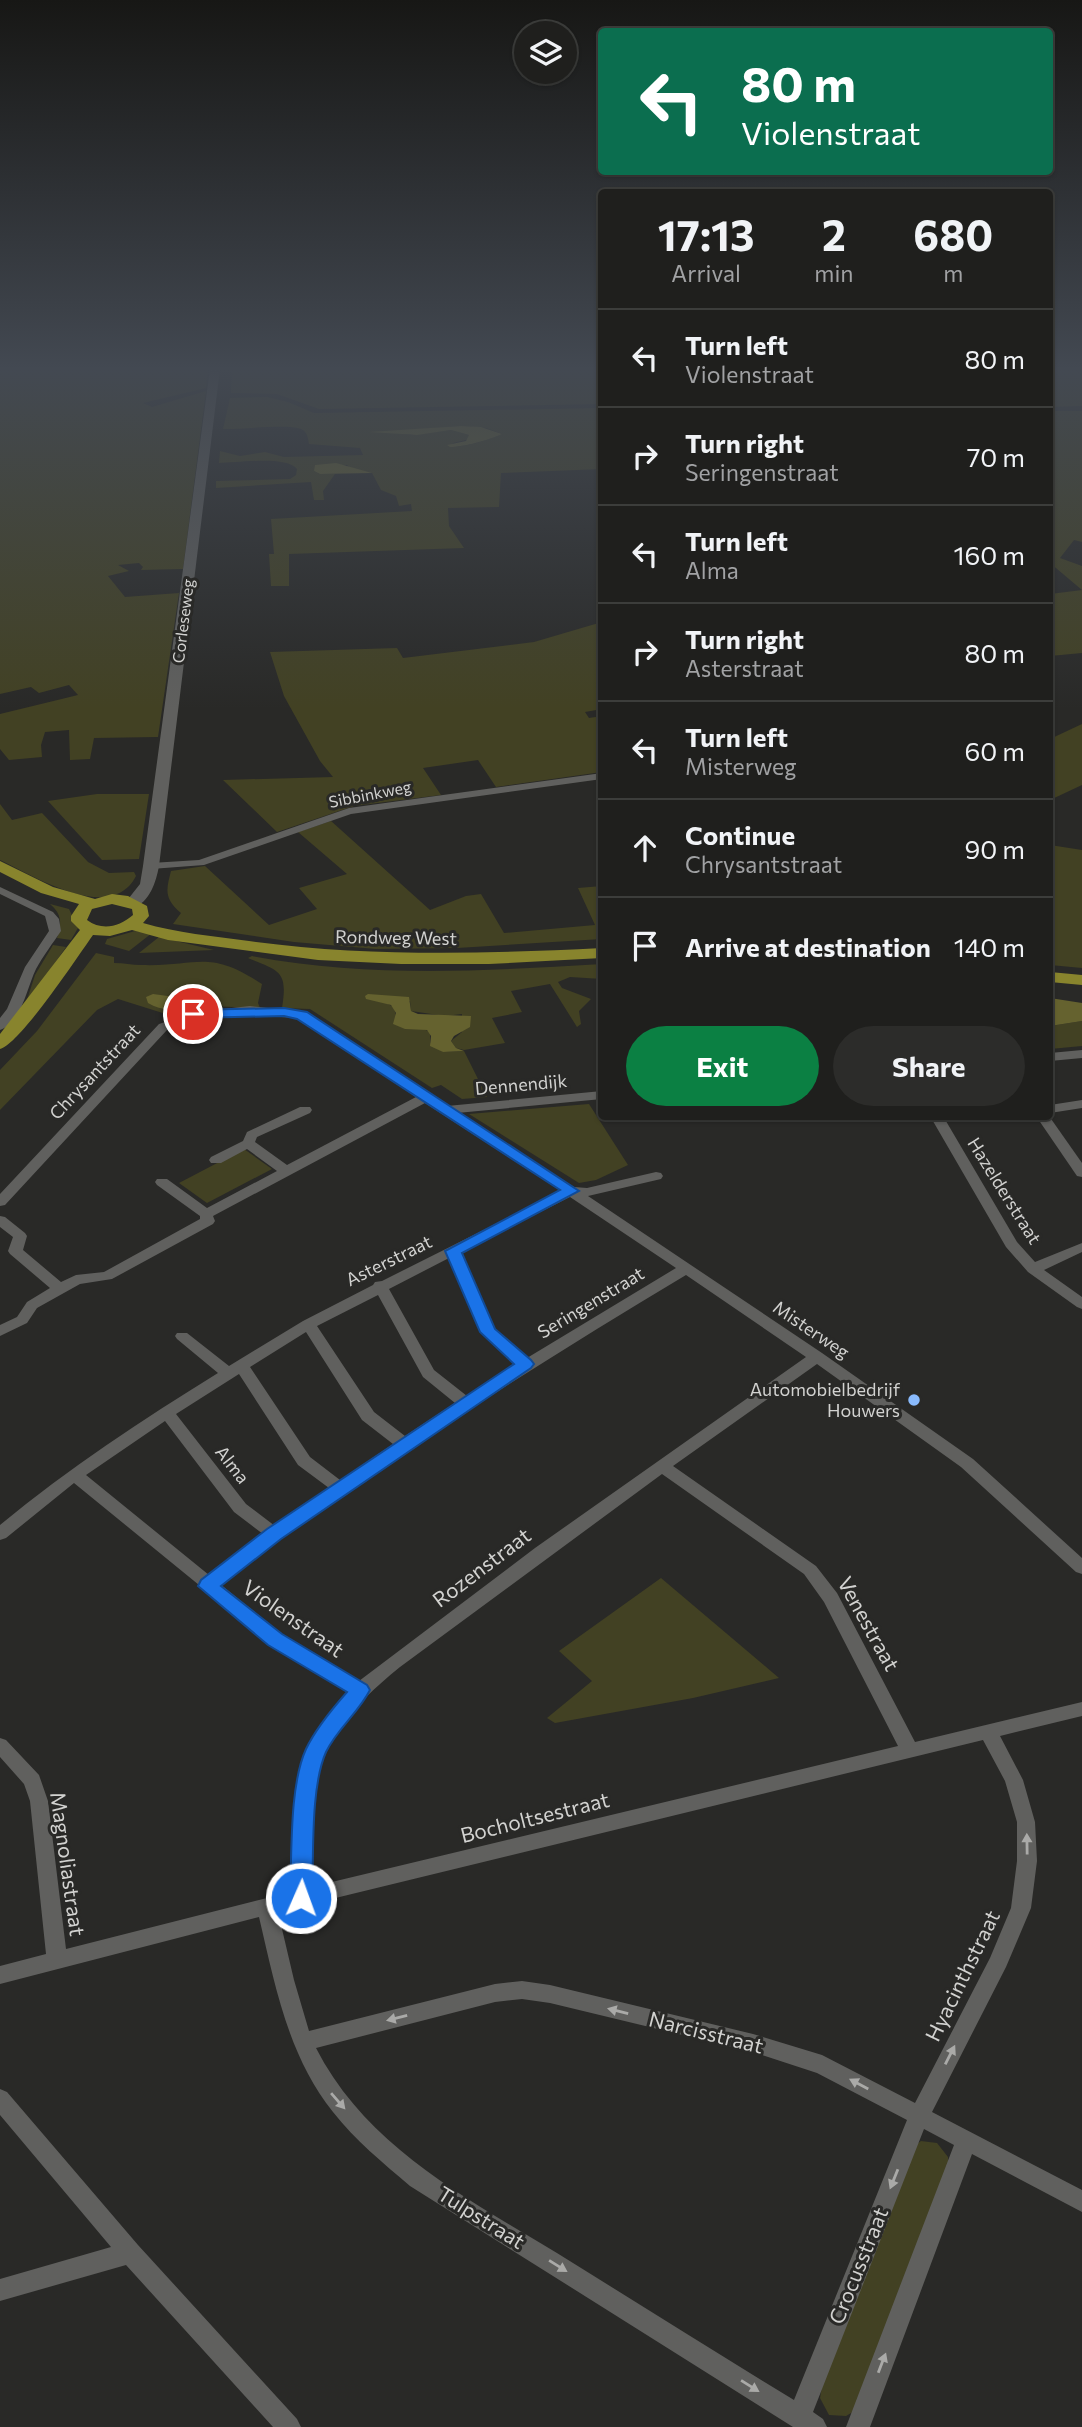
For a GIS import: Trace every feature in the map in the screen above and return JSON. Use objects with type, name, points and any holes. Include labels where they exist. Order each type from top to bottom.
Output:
[{"type":"main road","name":"Corleseweg","points":[[132,911],[148,885],[200,482]]},
{"type":"main road","points":[[0,866],[47,890],[59,900],[87,907],[79,921],[96,930]]},
{"type":"main road","name":"Rondweg West","points":[[87,907],[132,911],[168,934],[317,955],[489,959],[598,953]]},
{"type":"main road","points":[[0,1044],[18,1026],[96,930],[132,911]]},
{"type":"main road","points":[[1053,976],[1082,980]]},
{"type":"street","name":"Sibbinkweg","points":[[150,870],[200,863],[349,811],[598,777]]},
{"type":"street","points":[[0,890],[49,914],[53,919],[55,931],[31,967],[13,1010],[0,1026]]},
{"type":"street","name":"Chrysantstraat","points":[[0,1202],[163,1027],[193,1014],[284,1012],[302,1015],[425,1098]]},
{"type":"street","points":[[1053,1057],[1082,1054]]},
{"type":"street","name":"Dennendijk","points":[[443,1110],[598,1095]]},
{"type":"street","points":[[206,1214],[425,1098]]},
{"type":"street","name":"Misterweg","points":[[425,1098],[571,1191],[817,1357],[967,1463],[1082,1569]]},
{"type":"street","points":[[1053,1109],[1082,1104]]},
{"type":"street","points":[[216,1160],[248,1143],[252,1135],[305,1110]]},
{"type":"street","name":"Hazelderstraat","points":[[938,1120],[1011,1244],[1033,1269],[1082,1304]]},
{"type":"street","points":[[1045,1120],[1082,1173]]},
{"type":"street","points":[[248,1143],[285,1170]]},
{"type":"street","points":[[571,1191],[587,1192],[656,1176]]},
{"type":"street","points":[[0,1331],[22,1320],[32,1305],[76,1280],[107,1276],[208,1222],[206,1214],[162,1181]]},
{"type":"street","name":"Asterstraat","points":[[0,1534],[74,1474],[308,1324],[571,1191]]},
{"type":"street","points":[[0,1220],[20,1236],[15,1251],[60,1289]]},
{"type":"street","points":[[1033,1269],[1082,1247]]},
{"type":"street","points":[[453,1251],[488,1332],[525,1364]]},
{"type":"street","name":"Seringenstraat","points":[[207,1586],[274,1534],[404,1444],[525,1364],[685,1269]]},
{"type":"street","points":[[380,1286],[428,1373],[466,1403]]},
{"type":"street","points":[[308,1324],[368,1416],[404,1444]]},
{"type":"street","points":[[182,1336],[236,1370],[304,1461],[340,1489]]},
{"type":"street","name":"Rozenstraat","points":[[301,1898],[307,1790],[316,1752],[337,1717],[360,1690],[495,1586],[817,1357]]},
{"type":"street","name":"Alma","points":[[167,1413],[240,1507],[274,1534]]},
{"type":"street","name":"Venestraat","points":[[662,1466],[810,1570],[831,1598],[910,1751]]},
{"type":"street","name":"Violenstraat","points":[[74,1474],[207,1586],[275,1639],[360,1690]]},
{"type":"street","name":"Bocholtsestraat","points":[[0,1975],[301,1898],[1082,1710]]},
{"type":"street","name":"Hyacinthstraat","points":[[919,2116],[999,1961],[1021,1908],[1027,1861],[1026,1822],[1014,1780],[988,1732]]},
{"type":"street","name":"Magnoliastraat","points":[[0,1745],[32,1780],[39,1801],[57,1960]]},
{"type":"street","name":"Tulpstraat","points":[[267,1907],[292,2012],[303,2042],[330,2092],[369,2137],[418,2179],[807,2422]]},
{"type":"street","name":"Narcisstraat","points":[[303,2042],[495,1993],[522,1990],[550,1994],[753,2043],[810,2061],[1082,2201]]},
{"type":"street","points":[[0,2099],[131,2253],[289,2427]]},
{"type":"street","name":"Crocusstraat","points":[[807,2422],[919,2116]]},
{"type":"street","points":[[858,2427],[966,2141]]},
{"type":"street","points":[[0,2290],[131,2253]]},
{"type":"shaded area","points":[[0,482],[194,482],[183,569],[141,570],[143,567],[139,563],[118,565],[129,571],[108,576],[125,597],[179,593],[158,737],[94,738],[90,759],[70,760],[69,730],[45,732],[41,745],[42,757],[9,760],[0,749],[0,714],[78,695],[69,685],[39,693],[31,687],[0,694]]},
{"type":"shaded area","points":[[216,482],[307,482],[216,488]]},
{"type":"shaded area","points":[[311,482],[329,482],[323,491],[324,500],[314,500]]},
{"type":"shaded area","points":[[377,482],[500,482],[499,507],[448,508],[449,526],[464,548],[289,554],[289,586],[271,586],[269,554],[274,554],[271,519],[412,511],[411,504],[399,506],[396,496],[381,490]]},
{"type":"shaded area","points":[[1053,482],[1082,482],[1082,542],[1074,540],[1060,558],[1082,566],[1082,590],[1053,566]]},
{"type":"shaded area","points":[[1082,590],[1082,653],[1053,656],[1053,594]]},
{"type":"shaded area","points":[[598,623],[598,710],[585,712],[589,718],[598,717],[598,773],[496,787],[478,760],[423,768],[441,795],[354,806],[277,832],[223,780],[333,777],[320,761],[284,696],[270,652],[397,648],[403,658],[534,642]]},
{"type":"shaded area","points":[[1082,724],[1082,785],[1053,799],[1053,738]]},
{"type":"shaded area","points":[[97,794],[149,794],[139,859],[102,860],[48,801]]},
{"type":"shaded area","points":[[0,804],[12,820],[42,813],[88,862],[109,873],[134,872],[136,876],[124,890],[109,896],[91,897],[51,885],[0,860]]},
{"type":"shaded area","points":[[331,821],[430,910],[466,896],[481,894],[504,933],[595,925],[578,888],[598,886],[598,939],[457,948],[376,949],[294,942],[173,924],[181,913],[169,899],[171,871],[205,866],[269,925],[317,909],[299,888],[347,874],[298,832]]},
{"type":"shaded area","points":[[1053,845],[1082,850],[1082,968],[1053,965]]},
{"type":"shaded area","points":[[50,904],[69,909],[78,928],[71,940],[57,938],[60,920]]},
{"type":"shaded area","points":[[135,931],[152,933],[129,951],[105,944],[107,939]]},
{"type":"shaded area","points":[[159,937],[214,950],[139,953]]},
{"type":"shaded area","points":[[53,945],[66,947],[25,1006],[35,975]]},
{"type":"shaded area","points":[[96,953],[114,957],[114,963],[161,965],[203,962],[228,966],[262,984],[258,1003],[260,1008],[204,1006],[169,1015],[118,999],[97,1010],[0,1110],[0,1070],[37,1031]]},
{"type":"shaded area","points":[[252,956],[339,968],[426,971],[598,964],[598,979],[570,977],[558,982],[562,988],[591,999],[579,1011],[581,1024],[577,1027],[550,984],[511,991],[522,1012],[492,1018],[505,1043],[464,1050],[456,1048],[451,1041],[462,1032],[462,1014],[445,1016],[411,1011],[410,1001],[384,1002],[394,1007],[396,1016],[430,1032],[430,1043],[443,1052],[464,1051],[487,1097],[462,1099],[441,1085],[432,1088],[310,1009],[282,1008],[284,986],[279,974],[248,958]]},
{"type":"shaded area","points":[[197,986],[210,990],[197,1001],[181,1008],[156,1007],[148,1003],[146,997],[153,994],[182,998]]},
{"type":"shaded area","points":[[368,994],[409,997],[411,1011],[418,1014],[471,1016],[470,1027],[454,1036],[451,1041],[456,1048],[464,1051],[443,1052],[430,1046],[431,1036],[427,1030],[405,1029],[393,1024],[396,1013],[391,1005],[366,999]]},
{"type":"shaded area","points":[[1053,998],[1082,1003],[1082,1021],[1053,1026]]},
{"type":"shaded area","points":[[1082,1021],[1082,1046],[1053,1049],[1053,1026]]},
{"type":"shaded area","points":[[589,1104],[628,1165],[596,1180],[579,1183],[469,1114]]},
{"type":"shaded area","points":[[244,1149],[272,1169],[207,1203],[179,1183]]},
{"type":"shaded area","points":[[661,1578],[779,1678],[693,1698],[555,1723],[547,1718],[592,1681],[559,1651]]},
{"type":"shaded area","points":[[921,2141],[937,2143],[948,2157],[948,2168],[858,2409],[846,2416],[829,2415],[820,2398],[823,2381],[912,2148]]},
{"type":"place","name":"Automobielbedrijf Houwers","points":[[914,1400]]},
{"type":"route","points":[[193,1014],[284,1012],[302,1015],[425,1098],[571,1191],[453,1251],[488,1332],[525,1364],[274,1534],[207,1586],[275,1639],[360,1690],[337,1717],[316,1752],[307,1790],[301,1898]]}]
